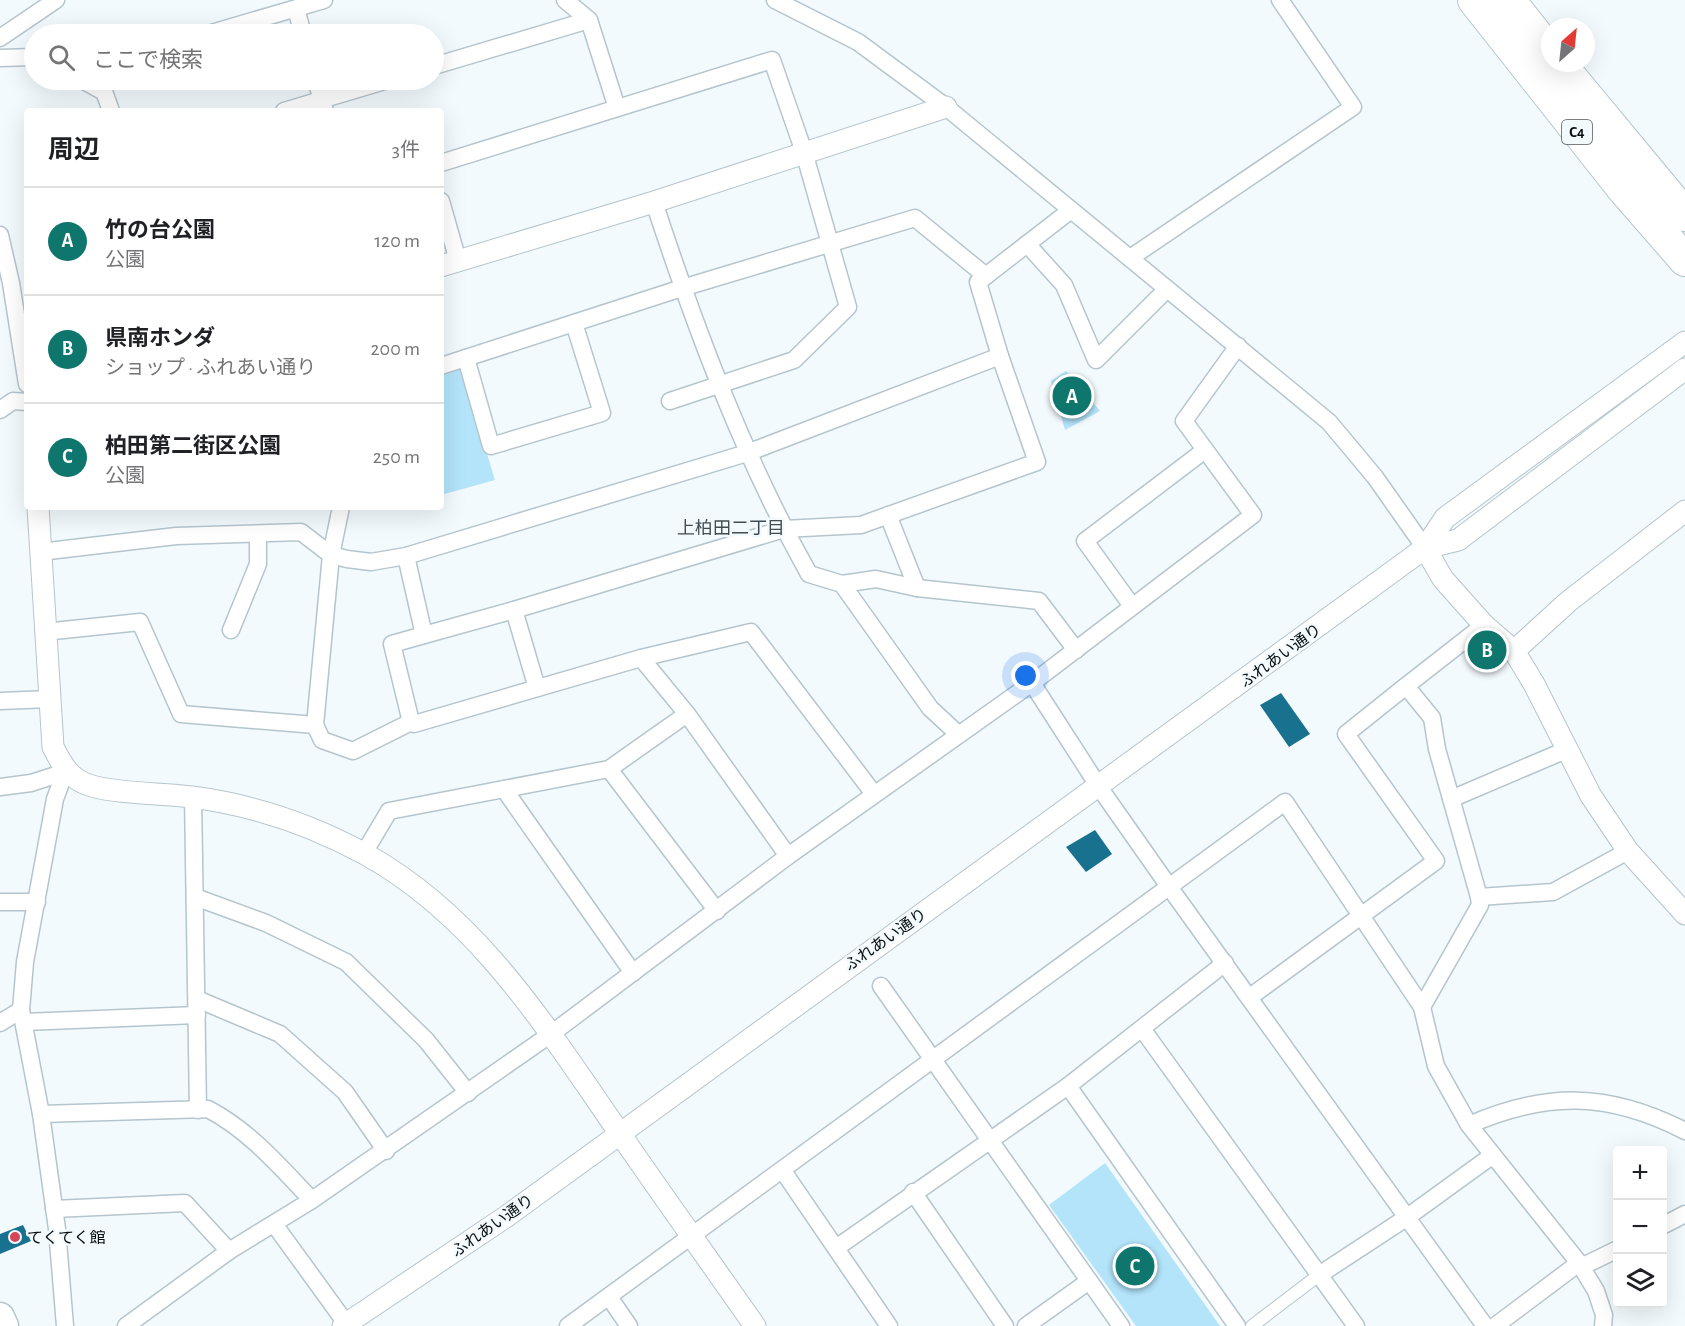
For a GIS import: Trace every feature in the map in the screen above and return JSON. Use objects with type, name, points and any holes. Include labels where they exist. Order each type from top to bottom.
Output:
[{"type":"highway","name":"C4","points":[[1474,0],[1617,181],[1685,260]]},
{"type":"highway","points":[[1509,0],[1541,41]]},
{"type":"highway","name":"C4","points":[[1566,72],[1685,215]]},
{"type":"highway","points":[[0,1317],[4,1326]]},
{"type":"street","points":[[0,38],[56,0]]},
{"type":"street","points":[[243,24],[324,0]]},
{"type":"street","points":[[565,0],[589,20],[617,108]]},
{"type":"street","points":[[775,0],[858,42],[946,107],[1329,422],[1375,477],[1425,548],[1443,579],[1484,625],[1514,651],[1534,684],[1591,796],[1628,851],[1685,914]]},
{"type":"street","points":[[1130,258],[1353,106],[1280,0]]},
{"type":"street","points":[[296,9],[300,24]]},
{"type":"street","points":[[444,63],[589,20]]},
{"type":"street","points":[[0,58],[24,57]]},
{"type":"street","points":[[444,162],[772,60],[804,152],[848,307],[794,360],[670,401]]},
{"type":"street","points":[[103,90],[110,108]]},
{"type":"street","points":[[319,90],[323,105]]},
{"type":"street","points":[[304,108],[323,105],[362,90]]},
{"type":"street","points":[[444,222],[450,264],[654,202],[946,107]]},
{"type":"street","points":[[654,202],[682,288],[747,453],[809,574],[842,584],[876,579],[917,588],[1039,601],[1076,650]]},
{"type":"street","points":[[874,794],[751,632],[641,658],[417,725],[411,722],[392,644],[784,529],[861,525],[1036,462],[978,282],[1071,210]]},
{"type":"street","points":[[444,365],[682,288],[915,218],[986,276]]},
{"type":"street","points":[[0,235],[6,287],[24,370]]},
{"type":"street","points":[[1027,244],[1064,285],[1096,360],[1167,289]]},
{"type":"street","points":[[466,358],[491,446],[602,413],[574,323]]},
{"type":"street","name":"ふれあい通り","points":[[346,1325],[507,1216],[859,957],[1099,787],[1425,548],[1444,518],[1685,342]]},
{"type":"street","points":[[126,1326],[229,1251],[386,1151],[551,1034],[788,856],[1032,683],[1253,515],[1184,421],[1238,346]]},
{"type":"street","points":[[40,552],[176,536],[301,532],[331,555],[371,562],[406,556],[747,453],[1000,356]]},
{"type":"street","name":"ふれあい通り","points":[[1425,548],[1458,540],[1685,369]]},
{"type":"street","points":[[0,410],[13,401],[24,402]]},
{"type":"street","points":[[1132,606],[1085,541],[1205,450]]},
{"type":"street","points":[[38,510],[44,632],[54,747],[65,772],[91,786],[193,797],[275,815],[314,829],[364,854],[419,889],[467,930],[484,948],[551,1034],[755,1326]]},
{"type":"street","points":[[340,510],[331,555],[315,725],[322,740],[352,751],[411,722]]},
{"type":"street","points":[[1514,651],[1569,601],[1685,511]]},
{"type":"street","points":[[888,515],[917,588]]},
{"type":"street","points":[[231,630],[258,564],[258,534]]},
{"type":"street","points":[[406,556],[423,635]]},
{"type":"street","points":[[842,584],[930,708],[958,734]]},
{"type":"street","points":[[514,610],[537,688]]},
{"type":"street","points":[[44,632],[140,622],[181,714],[315,725]]},
{"type":"street","points":[[1250,997],[1436,861],[1346,734],[1484,625]]},
{"type":"street","points":[[641,658],[687,714],[788,856]]},
{"type":"street","points":[[1032,683],[1099,787],[1170,888],[1485,1326]]},
{"type":"street","points":[[1406,686],[1432,718],[1437,749],[1479,897],[1479,905],[1422,1007]]},
{"type":"street","points":[[0,701],[50,699]]},
{"type":"street","points":[[364,854],[389,811],[609,769],[687,714]]},
{"type":"street","points":[[1451,799],[1566,750]]},
{"type":"street","points":[[609,769],[717,911]]},
{"type":"street","points":[[0,787],[31,783],[65,772]]},
{"type":"street","points":[[65,772],[55,799],[25,962],[22,1016],[41,1114],[54,1209],[65,1326]]},
{"type":"street","points":[[504,789],[633,973]]},
{"type":"street","points":[[193,797],[198,1110]]},
{"type":"street","points":[[568,1326],[1285,802],[1422,1007],[1436,1066],[1469,1125],[1580,1265],[1596,1291],[1604,1315],[1604,1326]]},
{"type":"street","points":[[1479,897],[1553,892],[1628,851]]},
{"type":"street","points":[[195,897],[266,923],[346,962],[426,1040],[468,1093]]},
{"type":"street","points":[[0,902],[37,902]]},
{"type":"street","points":[[836,1248],[913,1192],[1068,1086],[1143,1030],[1225,963]]},
{"type":"street","points":[[881,986],[1121,1326]]},
{"type":"street","points":[[0,1023],[22,1016],[197,1007],[280,1034],[345,1092],[386,1151]]},
{"type":"street","points":[[1143,1030],[1356,1326]]},
{"type":"street","points":[[1068,1086],[1237,1326]]},
{"type":"street","points":[[1469,1125],[1503,1110],[1571,1098],[1610,1102],[1685,1131]]},
{"type":"street","points":[[41,1114],[208,1109],[224,1118],[257,1144],[312,1200]]},
{"type":"street","points":[[1252,1326],[1319,1275],[1406,1218],[1494,1155]]},
{"type":"street","points":[[783,1171],[889,1326]]},
{"type":"street","points":[[913,1192],[1005,1326]]},
{"type":"street","points":[[54,1209],[185,1203],[229,1251]]},
{"type":"street","points":[[1667,1223],[1685,1214]]},
{"type":"street","points":[[274,1224],[346,1325]]},
{"type":"street","points":[[1495,1326],[1580,1265],[1613,1251]]},
{"type":"street","points":[[1026,1326],[1089,1281]]},
{"type":"street","points":[[609,1297],[629,1326]]},
{"type":"shaded area","points":[[451,364],[461,369],[495,480],[444,494],[444,366]]},
{"type":"shaded area","points":[[1066,371],[1100,411],[1065,430],[1051,381]]},
{"type":"shaded area","points":[[1105,1163],[1220,1326],[1136,1326],[1049,1205]]},
{"type":"building","points":[[1281,693],[1310,734],[1289,747],[1260,705]]},
{"type":"building","points":[[1095,830],[1112,854],[1086,872],[1066,847]]},
{"type":"building","name":"てくてく館","points":[[23,1225],[31,1241],[0,1254],[0,1234]]},
{"type":"place","name":"竹の台公園","points":[[1072,396]]},
{"type":"place","name":"県南ホンダ","points":[[1487,650]]},
{"type":"place","name":"てくてく館","points":[[15,1237]]},
{"type":"place","name":"柏田第二街区公園","points":[[1135,1266]]},
{"type":"district","name":"上柏田二丁目","points":[[731,528]]}]
